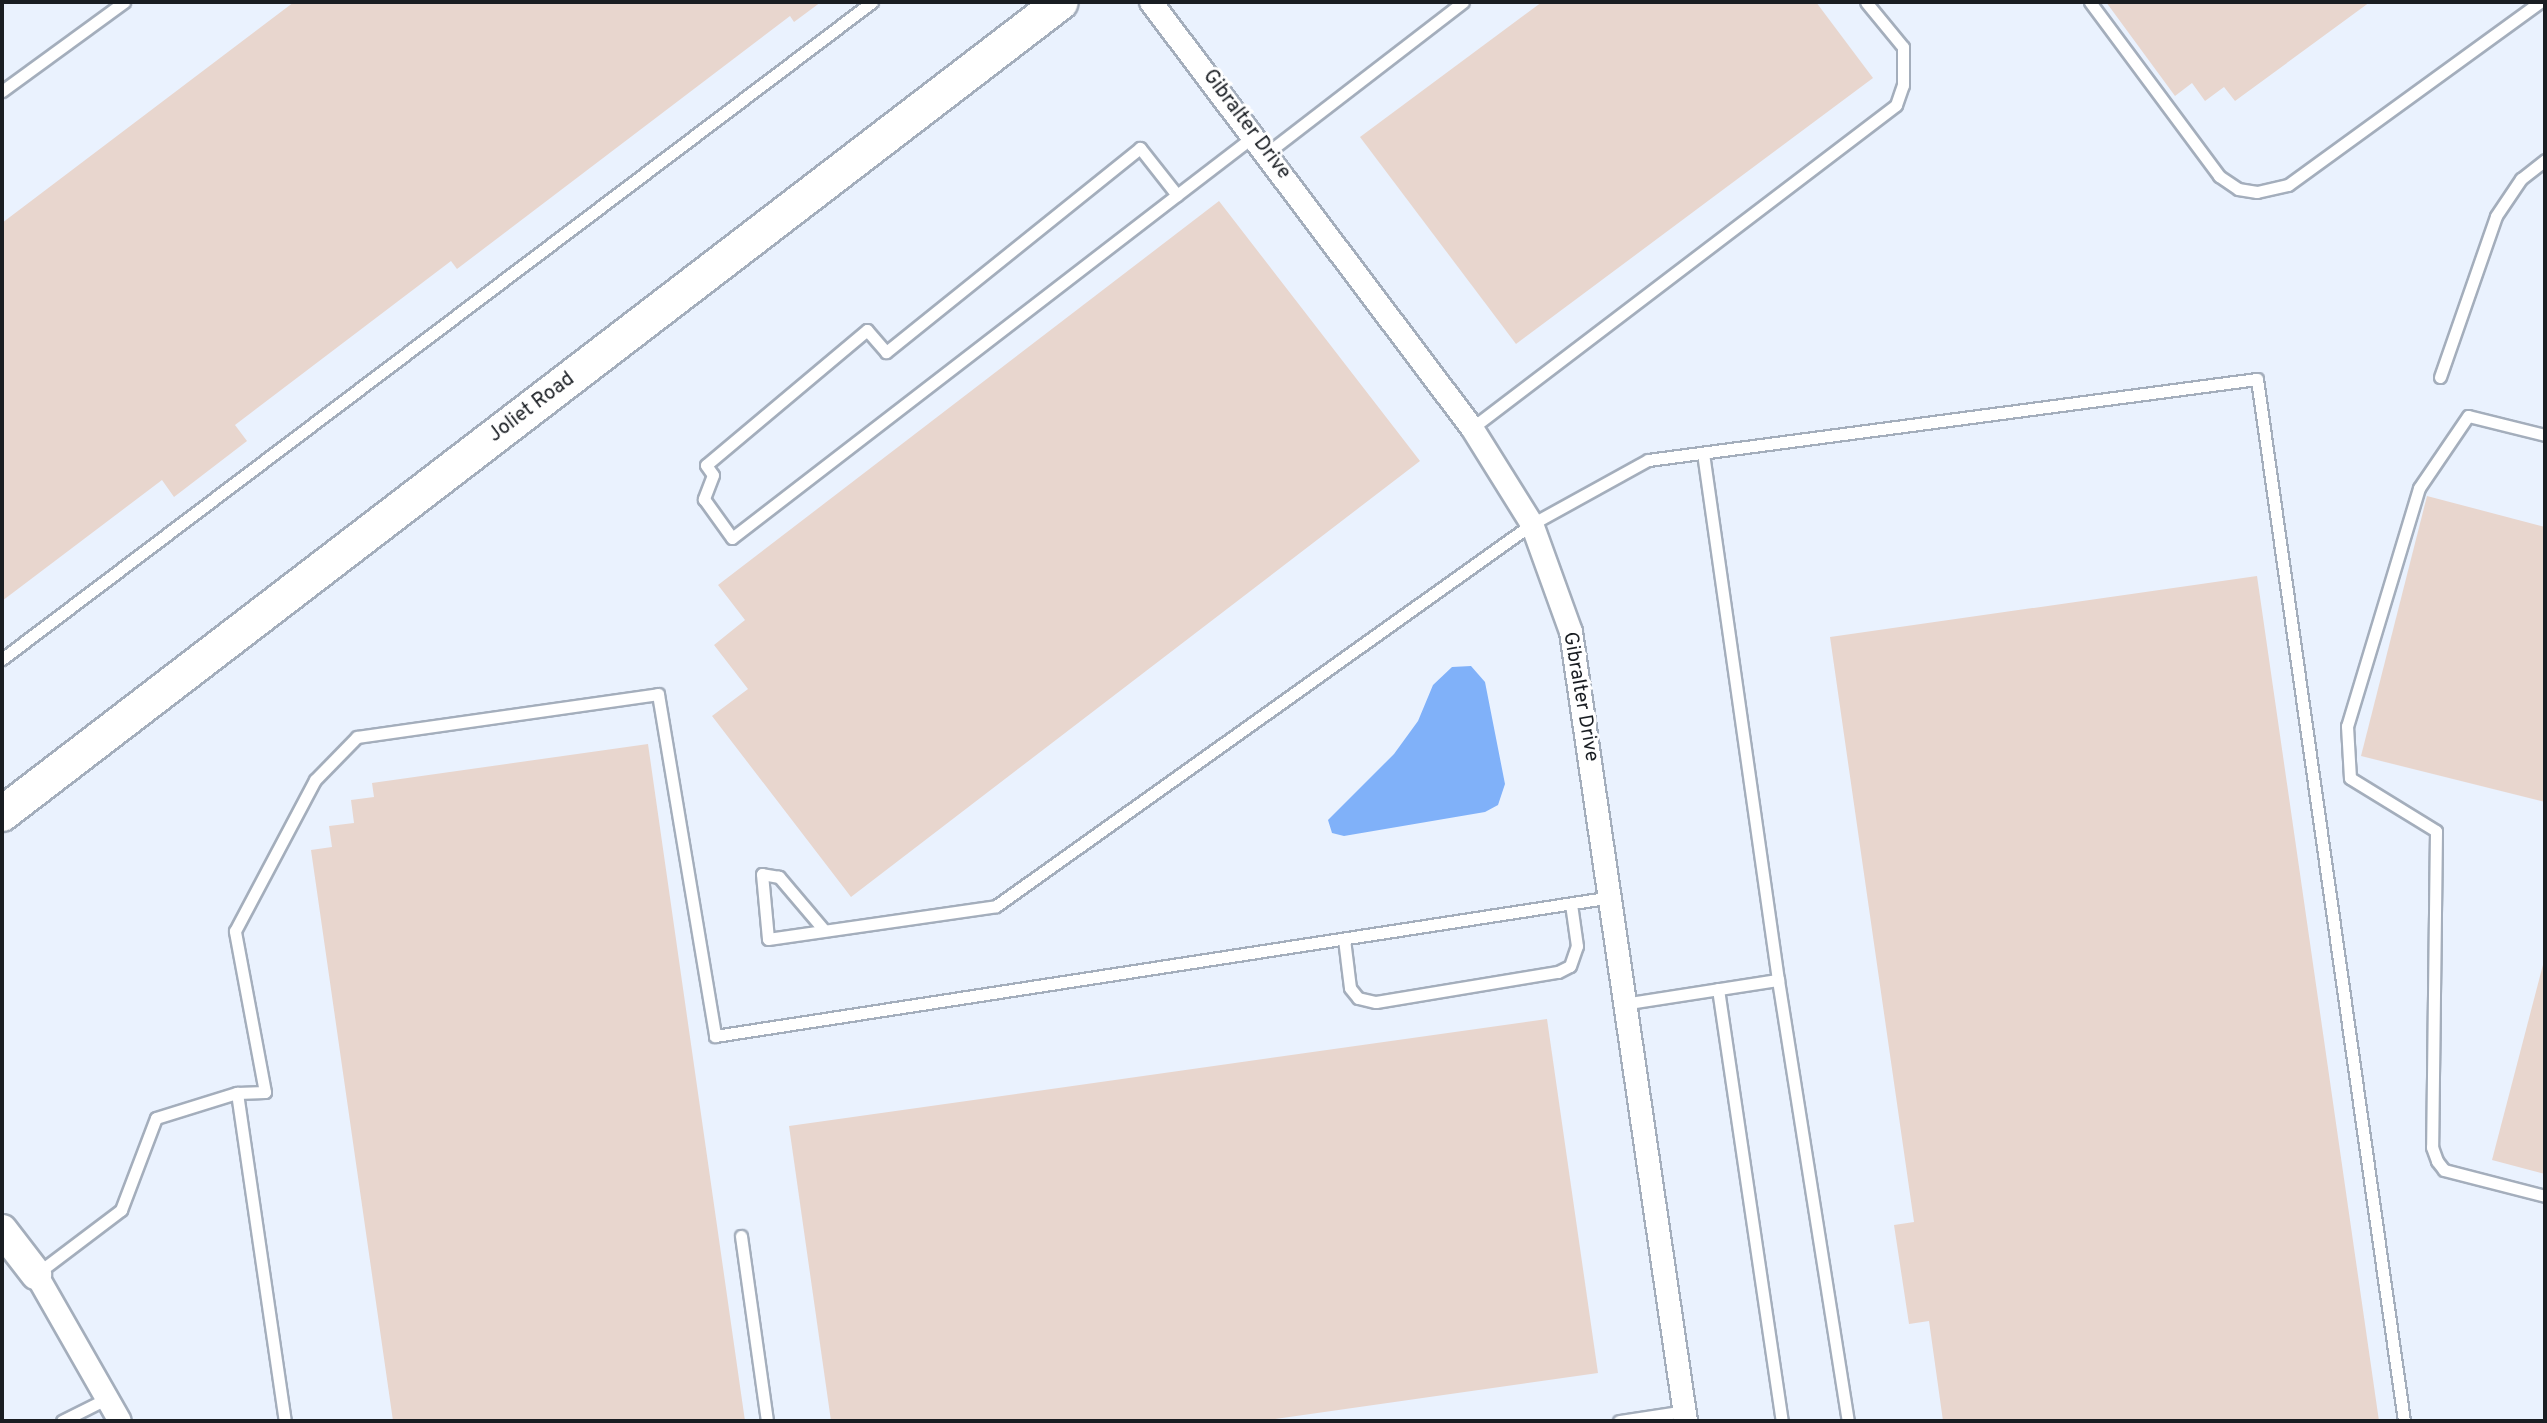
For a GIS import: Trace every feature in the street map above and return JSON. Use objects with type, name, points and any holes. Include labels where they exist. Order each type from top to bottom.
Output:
[{"type":"main road","name":"Joliet Road","points":[[2,814],[1061,2]]},
{"type":"street","name":"Gibralter Drive","points":[[1151,2],[1472,428],[1532,524],[1571,632],[1629,1003],[1686,1416]]},
{"type":"street","points":[[2,1230],[36,1274],[120,1421]]},
{"type":"lane","points":[[2,91],[124,2]]},
{"type":"lane","points":[[2,659],[872,2]]},
{"type":"lane","points":[[1177,195],[1140,148],[886,352],[867,330],[706,465],[713,475],[704,499],[732,538],[1177,195],[1261,144],[1463,2]]},
{"type":"lane","points":[[1472,428],[1896,105],[1903,85],[1903,47],[1866,2]]},
{"type":"lane","points":[[2090,2],[2219,176],[2238,189],[2257,192],[2288,185],[2540,2]]},
{"type":"lane","points":[[2440,377],[2496,216],[2521,179],[2545,160]]},
{"type":"lane","points":[[824,930],[779,877],[762,874],[768,939],[996,906],[1532,524],[1648,460],[2257,379],[2404,1421]]},
{"type":"lane","points":[[2545,435],[2468,416],[2419,488],[2347,726],[2350,778],[2436,831],[2432,1147],[2437,1161],[2444,1170],[2545,1196]]},
{"type":"lane","points":[[1703,453],[1778,980],[1848,1421]]},
{"type":"lane","points":[[36,1274],[121,1210],[156,1118],[237,1093],[265,1092],[235,931],[315,780],[357,737],[658,694],[715,1036],[1613,897]]},
{"type":"lane","points":[[1344,939],[1350,988],[1358,998],[1376,1002],[1558,972],[1570,966],[1577,946],[1571,904]]},
{"type":"lane","points":[[1629,1003],[1778,980]]},
{"type":"lane","points":[[1718,989],[1782,1421]]},
{"type":"lane","points":[[237,1093],[285,1421]]},
{"type":"lane","points":[[741,1236],[767,1421]]},
{"type":"lane","points":[[62,1421],[109,1398]]},
{"type":"lane","points":[[1619,1421],[1686,1416]]},
{"type":"water","points":[[1471,666],[1485,682],[1505,784],[1498,805],[1485,812],[1344,836],[1332,833],[1328,820],[1394,754],[1418,721],[1433,685],[1452,667]]},
{"type":"building","points":[[294,2],[821,2],[794,22],[790,16],[457,269],[451,261],[235,425],[247,441],[174,497],[162,480],[2,601],[2,223]]},
{"type":"building","points":[[1542,2],[1816,2],[1873,78],[1516,344],[1360,137]]},
{"type":"building","points":[[2106,2],[2370,2],[2235,101],[2224,87],[2205,101],[2192,83],[2175,96]]},
{"type":"building","points":[[1219,201],[1420,461],[851,897],[712,716],[748,689],[714,645],[745,620],[718,585]]},
{"type":"building","points":[[2427,496],[2545,527],[2545,802],[2361,756]]},
{"type":"building","points":[[2257,576],[2379,1421],[1943,1421],[1929,1321],[1909,1324],[1894,1225],[1914,1222],[1830,637]]},
{"type":"building","points":[[648,744],[745,1421],[393,1421],[311,850],[332,847],[329,826],[354,823],[351,800],[374,797],[372,783]]},
{"type":"building","points":[[2545,957],[2545,1174],[2492,1160]]},
{"type":"building","points":[[1547,1019],[1598,1373],[1261,1421],[831,1421],[789,1126]]}]
